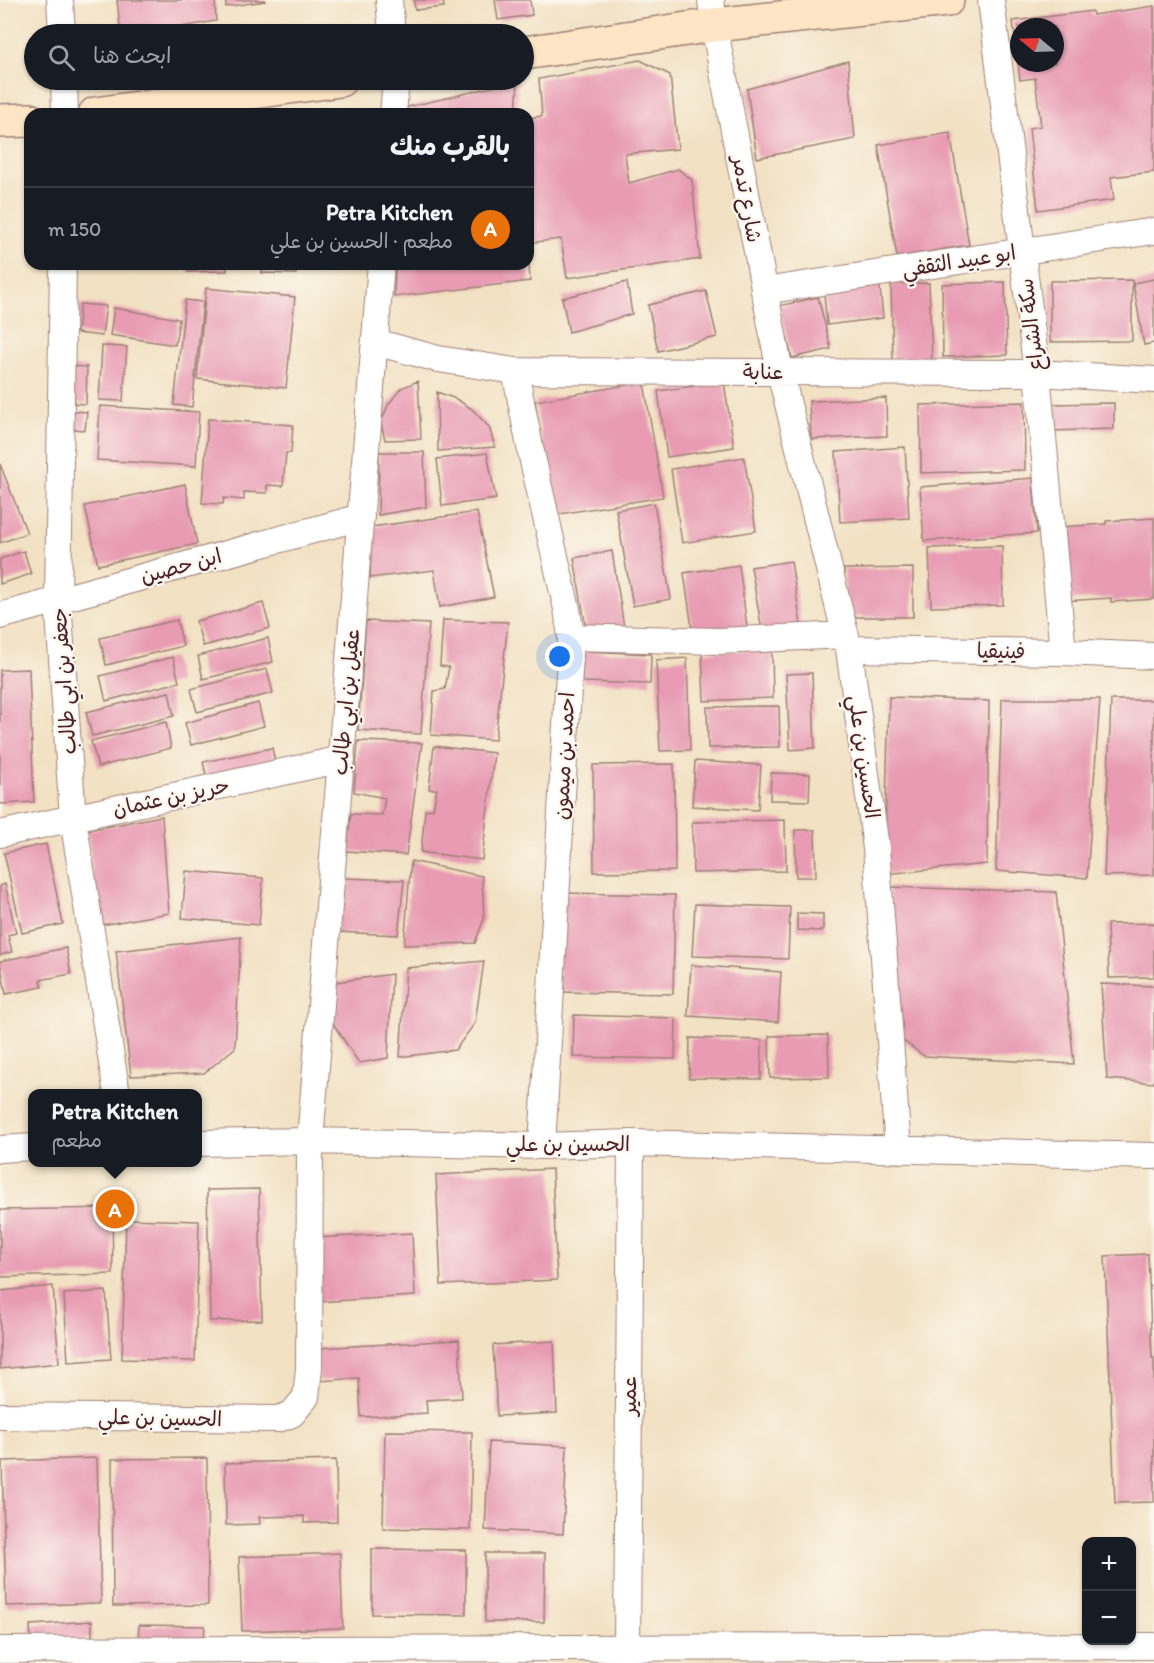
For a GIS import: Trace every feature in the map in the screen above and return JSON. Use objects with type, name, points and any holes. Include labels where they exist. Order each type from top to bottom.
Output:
[{"type":"street","points":[[60,0],[61,24]]},
{"type":"street","points":[[389,0],[392,24]]},
{"type":"street","points":[[534,51],[713,13],[947,0]]},
{"type":"street","name":"سكة الشراع","points":[[991,0],[1037,373],[1064,652]]},
{"type":"street","name":"شارع تدمر","points":[[713,13],[780,372]]},
{"type":"street","points":[[64,90],[65,108]]},
{"type":"street","points":[[138,108],[268,90]]},
{"type":"street","points":[[394,108],[395,90]]},
{"type":"street","points":[[0,121],[24,120]]},
{"type":"street","name":"ابو عبيد الثقفي","points":[[764,291],[1154,231]]},
{"type":"street","name":"جعفر بن ابي طالب","points":[[63,270],[58,600],[73,819],[116,1089]]},
{"type":"street","name":"عقيل بن ابي طالب","points":[[310,1141],[381,270]]},
{"type":"street","name":"عنابة","points":[[375,342],[438,359],[515,371],[1037,373],[1154,380]]},
{"type":"street","name":"احمد بن ميمون","points":[[515,371],[567,609],[571,637],[542,1146]]},
{"type":"street","name":"الحسين بن علي","points":[[780,372],[847,642],[876,848],[898,1150]]},
{"type":"street","name":"ابن حصين","points":[[0,616],[361,517]]},
{"type":"street","name":"فينيقيا","points":[[571,637],[847,642],[1154,656]]},
{"type":"street","name":"حريز بن عثمان","points":[[0,834],[342,759]]},
{"type":"street","name":"الحسين بن علي","points":[[0,1416],[278,1419],[292,1414],[306,1397],[309,1368],[310,1141]]},
{"type":"street","name":"الحسين بن علي","points":[[202,1143],[310,1141],[542,1146],[631,1143],[1154,1156]]},
{"type":"street","name":"عمير","points":[[627,1648],[631,1143]]},
{"type":"street","points":[[0,1149],[28,1147]]},
{"type":"street","points":[[0,1650],[383,1656],[627,1648],[1154,1646]]},
{"type":"building","points":[[117,0],[215,0],[216,21],[199,24],[120,24]]},
{"type":"building","points":[[226,0],[265,0],[265,1],[226,7]]},
{"type":"building","points":[[414,0],[443,0],[444,7],[415,10]]},
{"type":"building","points":[[495,0],[530,0],[532,15],[498,20]]},
{"type":"building","points":[[1154,6],[1154,172],[1111,177],[1114,200],[1038,210],[1029,128],[1041,126],[1035,78],[1020,80],[1019,72],[1064,72],[1064,18],[1037,18],[1092,11],[1093,15]]},
{"type":"building","points":[[640,60],[670,75],[678,149],[625,154],[629,183],[678,169],[692,180],[700,259],[567,278],[561,239],[534,242],[534,117],[542,116],[539,79]]},
{"type":"building","points":[[848,61],[855,139],[757,158],[747,89]]},
{"type":"building","points":[[480,90],[517,90],[516,108],[403,108]]},
{"type":"building","points":[[950,133],[969,245],[897,257],[878,145]]},
{"type":"building","points":[[188,270],[227,270],[227,271],[188,272]]},
{"type":"building","points":[[262,270],[296,270],[296,274],[262,273]]},
{"type":"building","points":[[395,270],[529,270],[530,281],[394,297]]},
{"type":"building","points":[[879,278],[883,318],[827,325],[823,284]]},
{"type":"building","points":[[1154,279],[1154,343],[1144,345],[1133,283]]},
{"type":"building","points":[[1132,280],[1132,341],[1050,342],[1050,281]]},
{"type":"building","points":[[627,282],[632,314],[569,332],[562,298]]},
{"type":"building","points":[[1005,282],[1007,355],[943,357],[942,284]]},
{"type":"building","points":[[929,283],[932,361],[893,362],[891,284]]},
{"type":"building","points":[[206,288],[295,297],[286,388],[197,379]]},
{"type":"building","points":[[706,291],[717,337],[658,351],[648,305]]},
{"type":"building","points":[[818,297],[831,349],[792,358],[779,306]]},
{"type":"building","points":[[185,300],[203,302],[192,407],[174,405]]},
{"type":"building","points":[[80,304],[106,306],[102,336],[77,333]]},
{"type":"building","points":[[114,308],[179,319],[175,345],[110,335]]},
{"type":"building","points":[[102,346],[127,347],[123,401],[99,400]]},
{"type":"building","points":[[70,366],[87,367],[86,404],[68,403]]},
{"type":"building","points":[[418,381],[421,439],[385,440],[381,423],[388,405],[401,388]]},
{"type":"building","points":[[644,382],[663,497],[554,515],[535,401]]},
{"type":"building","points":[[724,382],[734,447],[667,457],[658,391]]},
{"type":"building","points":[[437,392],[456,399],[472,409],[489,427],[495,447],[438,451]]},
{"type":"building","points":[[886,398],[887,436],[811,439],[809,401]]},
{"type":"building","points":[[1024,402],[1025,470],[921,473],[920,405]]},
{"type":"building","points":[[1114,403],[1114,429],[1051,431],[1050,404]]},
{"type":"building","points":[[100,406],[199,412],[196,466],[97,460]]},
{"type":"building","points":[[74,411],[87,412],[85,430],[71,429]]},
{"type":"building","points":[[208,419],[293,425],[291,453],[286,453],[283,486],[267,485],[267,493],[244,492],[244,500],[224,498],[223,504],[202,503]]},
{"type":"building","points":[[905,447],[909,518],[840,522],[836,452]]},
{"type":"building","points":[[379,452],[424,452],[426,507],[378,515]]},
{"type":"building","points":[[487,453],[496,499],[442,506],[437,459]]},
{"type":"building","points":[[744,457],[756,531],[682,543],[671,469]]},
{"type":"building","points":[[0,464],[27,533],[0,543]]},
{"type":"building","points":[[1033,478],[1037,533],[924,541],[920,487]]},
{"type":"building","points":[[185,484],[197,544],[98,565],[85,506]]},
{"type":"building","points":[[654,503],[671,599],[633,606],[616,510]]},
{"type":"building","points":[[477,512],[494,597],[440,607],[434,570],[370,578],[372,527]]},
{"type":"building","points":[[1154,518],[1154,599],[1111,602],[1111,598],[1064,601],[1059,527]]},
{"type":"building","points":[[1002,546],[1003,605],[931,607],[929,548]]},
{"type":"building","points":[[24,551],[31,574],[0,584],[0,559]]},
{"type":"building","points":[[612,551],[624,627],[587,634],[574,558]]},
{"type":"building","points":[[791,561],[801,625],[762,631],[751,567]]},
{"type":"building","points":[[739,565],[747,627],[693,635],[684,573]]},
{"type":"building","points":[[913,568],[913,617],[845,617],[844,569]]},
{"type":"building","points":[[263,603],[270,628],[203,646],[196,621]]},
{"type":"building","points":[[177,620],[183,646],[106,665],[100,638]]},
{"type":"building","points":[[443,620],[508,622],[495,740],[431,735],[434,691],[445,689],[449,667],[440,666]]},
{"type":"building","points":[[366,621],[429,624],[421,734],[358,730]]},
{"type":"building","points":[[268,638],[273,662],[203,679],[198,656]]},
{"type":"building","points":[[772,649],[773,698],[704,701],[702,652]]},
{"type":"building","points":[[583,651],[651,654],[650,684],[582,682]]},
{"type":"building","points":[[173,657],[179,682],[106,701],[100,676]]},
{"type":"building","points":[[687,658],[690,750],[660,751],[656,660]]},
{"type":"building","points":[[29,669],[34,802],[0,804],[0,670]]},
{"type":"building","points":[[267,669],[273,693],[197,712],[191,689]]},
{"type":"building","points":[[812,673],[815,748],[790,750],[786,674]]},
{"type":"building","points":[[169,692],[174,716],[92,736],[86,712]]},
{"type":"building","points":[[889,697],[989,701],[987,864],[884,874]]},
{"type":"building","points":[[1002,699],[1100,699],[1087,878],[996,871]]},
{"type":"building","points":[[1111,700],[1154,700],[1154,875],[1104,876]]},
{"type":"building","points":[[258,703],[264,726],[191,745],[185,723]]},
{"type":"building","points":[[779,706],[780,747],[708,748],[707,707]]},
{"type":"building","points":[[166,722],[171,748],[98,767],[91,741]]},
{"type":"building","points":[[358,741],[422,743],[406,855],[346,851],[351,814],[382,815],[385,798],[354,792]]},
{"type":"building","points":[[434,746],[494,753],[482,860],[421,852],[425,810],[433,809],[437,789],[429,789]]},
{"type":"building","points":[[272,748],[276,767],[208,782],[203,762]]},
{"type":"building","points":[[695,761],[761,765],[758,810],[692,806]]},
{"type":"building","points":[[674,764],[675,871],[594,872],[593,765]]},
{"type":"building","points":[[771,773],[810,774],[809,801],[770,800]]},
{"type":"building","points":[[162,816],[169,913],[96,926],[88,830]]},
{"type":"building","points":[[785,820],[786,871],[693,873],[692,822]]},
{"type":"building","points":[[795,830],[815,830],[816,877],[796,877]]},
{"type":"building","points":[[46,844],[63,924],[22,933],[4,853]]},
{"type":"building","points":[[411,861],[482,876],[484,919],[475,943],[404,945]]},
{"type":"building","points":[[186,871],[263,878],[259,925],[182,918]]},
{"type":"building","points":[[341,878],[404,880],[398,935],[336,932]]},
{"type":"building","points":[[5,884],[16,933],[8,935],[12,952],[0,955],[0,886]]},
{"type":"building","points":[[889,887],[1056,892],[1074,1064],[924,1056],[901,1039]]},
{"type":"building","points":[[560,893],[675,895],[673,994],[559,992]]},
{"type":"building","points":[[695,904],[790,907],[788,959],[692,956]]},
{"type":"building","points":[[797,913],[823,914],[823,931],[797,930]]},
{"type":"building","points":[[1154,923],[1154,977],[1109,978],[1107,924]]},
{"type":"building","points":[[241,937],[235,1048],[204,1073],[131,1076],[116,951]]},
{"type":"building","points":[[66,948],[71,974],[40,980],[42,987],[6,994],[0,961]]},
{"type":"building","points":[[484,961],[475,1023],[455,1050],[400,1057],[406,968]]},
{"type":"building","points":[[691,965],[781,972],[778,1022],[688,1016]]},
{"type":"building","points":[[392,974],[388,1058],[359,1063],[328,1016],[329,983]]},
{"type":"building","points":[[1101,984],[1154,986],[1154,1083],[1107,1079]]},
{"type":"building","points":[[574,1015],[676,1018],[675,1059],[573,1057]]},
{"type":"building","points":[[828,1035],[829,1077],[770,1078],[769,1036]]},
{"type":"building","points":[[690,1038],[762,1040],[761,1079],[689,1078]]},
{"type":"building","points":[[552,1169],[557,1280],[441,1285],[436,1175]]},
{"type":"building","points":[[259,1189],[262,1320],[210,1321],[207,1190]]},
{"type":"building","points":[[112,1208],[113,1274],[0,1277],[0,1210]]},
{"type":"building","points":[[126,1219],[199,1221],[195,1361],[122,1359]]},
{"type":"building","points":[[412,1233],[415,1296],[317,1302],[314,1238]]},
{"type":"building","points":[[1148,1254],[1152,1358],[1154,1358],[1154,1502],[1115,1503],[1105,1256]]},
{"type":"building","points":[[53,1286],[59,1363],[0,1369],[0,1291]]},
{"type":"building","points":[[106,1291],[111,1359],[68,1362],[64,1294]]},
{"type":"building","points":[[459,1340],[462,1398],[426,1400],[427,1413],[361,1417],[359,1378],[319,1381],[317,1348]]},
{"type":"building","points":[[554,1341],[557,1413],[497,1416],[493,1345]]},
{"type":"building","points":[[385,1431],[472,1432],[470,1530],[383,1528]]},
{"type":"building","points":[[489,1442],[567,1446],[563,1534],[485,1530]]},
{"type":"building","points":[[97,1458],[101,1603],[6,1606],[2,1461]]},
{"type":"building","points":[[207,1458],[208,1605],[113,1606],[112,1459]]},
{"type":"building","points":[[336,1460],[337,1522],[304,1523],[304,1516],[259,1517],[260,1524],[226,1525],[225,1463]]},
{"type":"building","points":[[372,1549],[466,1550],[466,1615],[372,1614]]},
{"type":"building","points":[[340,1553],[343,1628],[242,1631],[239,1557]]},
{"type":"building","points":[[485,1553],[545,1553],[544,1622],[485,1622]]},
{"type":"building","points":[[92,1621],[92,1639],[31,1643],[30,1625]]},
{"type":"building","points":[[139,1625],[205,1626],[204,1640],[138,1639]]},
{"type":"place","name":"Petra Kitchen","points":[[115,1209]]}]
